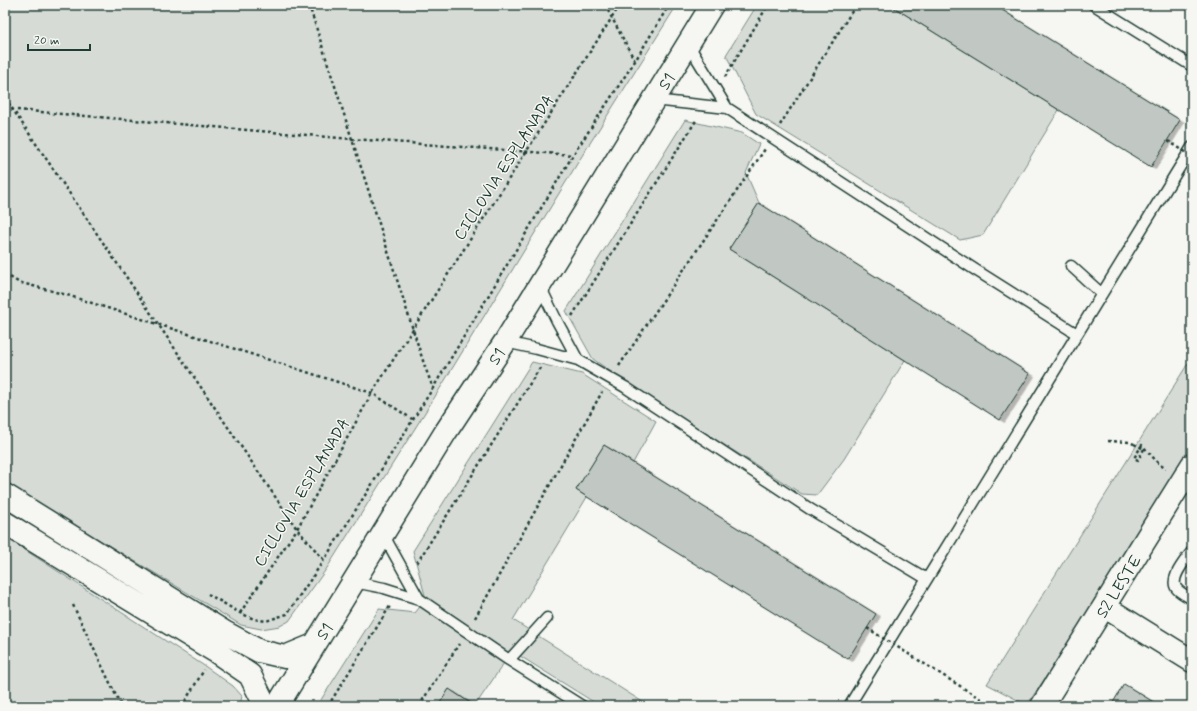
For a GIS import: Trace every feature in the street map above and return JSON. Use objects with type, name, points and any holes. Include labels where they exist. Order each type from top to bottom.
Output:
[{"type":"main road","name":"S1","points":[[277,706],[445,433],[540,286],[712,5]]},
{"type":"main road","name":"S2 LESTE","points":[[1042,706],[1187,474]]},
{"type":"main road","points":[[5,496],[221,642],[250,675],[262,699],[262,706]]},
{"type":"main road","points":[[5,523],[221,642],[285,657],[314,645]]},
{"type":"main road","points":[[1105,607],[1192,661]]},
{"type":"lane","points":[[1094,5],[1192,66]]},
{"type":"lane","points":[[688,44],[727,108],[974,270],[1077,334]]},
{"type":"lane","points":[[654,100],[727,108]]},
{"type":"lane","points":[[849,706],[1192,147]]},
{"type":"lane","points":[[1070,266],[1102,294]]},
{"type":"lane","points":[[540,286],[578,360]]},
{"type":"lane","points":[[505,342],[578,360],[610,379],[810,509],[927,579]]},
{"type":"lane","points":[[383,534],[419,599]]},
{"type":"lane","points":[[1192,551],[1175,576],[1174,584],[1177,590],[1192,599]]},
{"type":"lane","points":[[354,582],[384,588],[419,599],[509,660],[582,706]]},
{"type":"lane","points":[[509,660],[547,618]]},
{"type":"path","points":[[5,12],[7,5]]},
{"type":"path","points":[[309,5],[433,388]]},
{"type":"path","points":[[605,5],[635,61]]},
{"type":"path","name":"CICLOVIA ESPLANADA","points":[[182,706],[221,642],[297,529],[372,393],[620,5]]},
{"type":"path","points":[[254,619],[266,621],[287,614],[324,560],[433,388],[573,155],[635,61],[669,5]]},
{"type":"path","points":[[419,706],[467,632],[610,379],[772,138],[856,5]]},
{"type":"path","points":[[5,98],[297,529],[324,560]]},
{"type":"path","points":[[5,109],[352,139],[573,155]]},
{"type":"path","points":[[1168,141],[1192,156]]},
{"type":"path","points":[[5,274],[18,282],[67,295],[372,393],[412,419]]},
{"type":"path","points":[[1108,441],[1129,442],[1134,444],[1144,449],[1138,460],[1134,458],[1142,445],[1159,464],[1187,474]]},
{"type":"path","points":[[74,605],[121,706]]},
{"type":"path","points":[[867,628],[992,706]]},
{"type":"shaded area","points":[[5,5],[677,5],[580,159],[436,395],[327,568],[289,621],[280,626],[261,629],[241,625],[5,483]]},
{"type":"shaded area","points":[[757,5],[890,5],[1059,110],[983,235],[960,240],[756,114],[726,55]]},
{"type":"shaded area","points":[[685,120],[742,133],[759,144],[746,173],[759,203],[729,249],[905,360],[844,459],[817,495],[802,494],[628,384],[593,359],[566,311]]},
{"type":"shaded area","points":[[1192,357],[1192,456],[1176,482],[1027,705],[987,684]]},
{"type":"shaded area","points":[[532,362],[582,374],[656,421],[633,463],[604,445],[576,490],[587,497],[513,620],[649,706],[600,706],[512,651],[475,706],[449,689],[438,706],[317,706],[379,609],[415,613],[426,599],[413,551]]},
{"type":"shaded area","points":[[5,537],[233,686],[242,696],[240,706],[5,706]]},
{"type":"building","points":[[890,5],[994,5],[1180,120],[1151,167]]},
{"type":"building","points":[[759,203],[1030,374],[1000,420],[729,249]]},
{"type":"building","points":[[604,445],[876,614],[848,659],[576,490]]},
{"type":"building","points":[[1124,684],[1160,706],[1111,706]]},
{"type":"building","points":[[449,689],[475,706],[438,706]]}]
